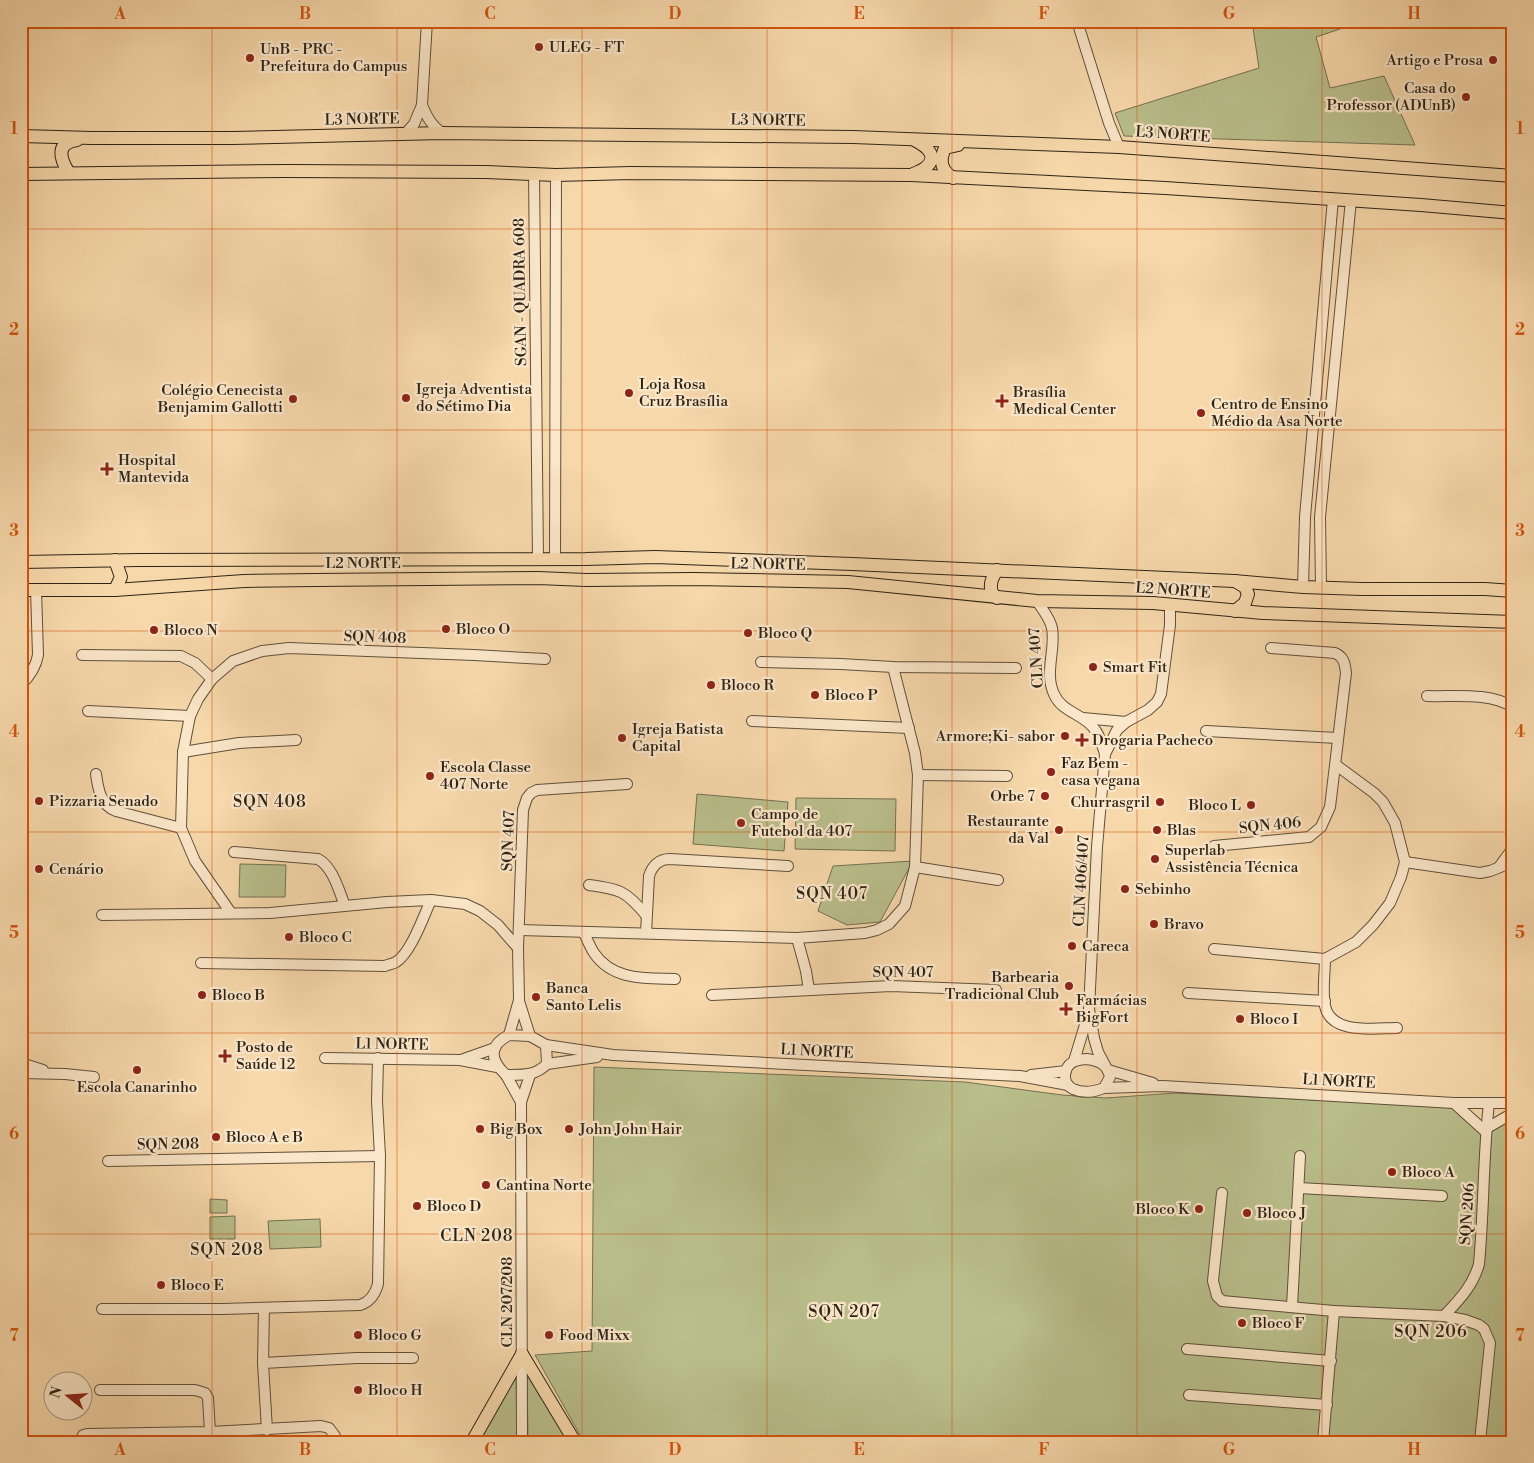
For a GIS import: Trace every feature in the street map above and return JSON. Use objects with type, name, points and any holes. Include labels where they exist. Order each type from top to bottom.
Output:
[{"type":"main road","name":"L3 NORTE","points":[[21,136],[92,138],[442,133],[715,135],[913,140],[1118,147],[1513,176]]},
{"type":"main road","points":[[69,173],[61,156],[65,144],[69,141],[92,138]]},
{"type":"main road","points":[[911,175],[927,167],[931,155],[928,148],[913,140]]},
{"type":"main road","points":[[953,178],[942,167],[941,160],[945,148],[978,143]]},
{"type":"main road","points":[[21,174],[285,171],[911,175],[1351,200],[1513,213]]},
{"type":"main road","name":"L2 NORTE","points":[[21,562],[115,560],[538,560],[655,557],[997,570],[1234,581],[1303,587],[1513,591]]},
{"type":"main road","points":[[115,560],[121,577],[115,590]]},
{"type":"main road","points":[[997,570],[992,578],[991,589],[997,598]]},
{"type":"main road","name":"L2 NORTE","points":[[21,590],[115,590],[244,581],[309,580],[538,578],[848,582],[1037,601],[1170,604],[1235,611],[1513,622]]},
{"type":"main road","points":[[1234,581],[1245,587],[1248,594],[1246,603],[1235,611]]},
{"type":"main road","points":[[472,1442],[522,1354],[575,1442]]},
{"type":"street","points":[[405,134],[414,124],[422,105],[427,21]]},
{"type":"street","points":[[1077,21],[1118,147]]},
{"type":"street","points":[[422,105],[432,125],[442,133]]},
{"type":"street","name":"SGAN - QUADRA 608","points":[[534,174],[538,560]]},
{"type":"street","points":[[556,174],[556,559]]},
{"type":"street","points":[[1303,587],[1305,517],[1333,199]]},
{"type":"street","points":[[1321,587],[1320,517],[1351,200]]},
{"type":"street","points":[[21,685],[31,674],[38,655],[36,589]]},
{"type":"street","name":"CLN 407","points":[[1037,601],[1049,619],[1052,630],[1050,677],[1054,694],[1061,705],[1092,726],[1099,736],[1105,754]]},
{"type":"street","points":[[1105,754],[1112,737],[1126,722],[1148,710],[1157,702],[1161,694],[1170,625],[1170,604]]},
{"type":"street","name":"SQN 408","points":[[231,913],[195,861],[181,828],[184,752],[190,716],[198,699],[212,679],[233,661],[262,651],[289,648],[474,654],[545,659]]},
{"type":"street","name":"SQN 406","points":[[1214,846],[1309,837],[1316,833],[1326,819],[1330,807],[1346,674],[1342,657],[1337,653],[1271,648]]},
{"type":"street","points":[[82,655],[181,656],[195,663],[212,679]]},
{"type":"street","points":[[761,662],[893,667],[1016,668]]},
{"type":"street","points":[[520,930],[797,938],[865,933],[884,928],[905,906],[915,867],[918,775],[915,753],[893,667]]},
{"type":"street","points":[[1427,696],[1490,698],[1513,706]]},
{"type":"street","points":[[88,711],[190,716]]},
{"type":"street","points":[[1082,718],[1126,722]]},
{"type":"street","points":[[752,722],[909,728]]},
{"type":"street","points":[[1206,731],[1338,738]]},
{"type":"street","points":[[184,752],[239,743],[296,740]]},
{"type":"street","name":"CLN 406/407","points":[[1105,754],[1097,848],[1089,1009],[1098,1052],[1107,1068]]},
{"type":"street","points":[[1214,949],[1325,959],[1356,942],[1373,925],[1390,903],[1405,862],[1399,834],[1383,802],[1336,764]]},
{"type":"street","points":[[96,774],[98,789],[103,801],[109,807],[116,811],[181,828]]},
{"type":"street","points":[[918,775],[1006,776]]},
{"type":"street","name":"SQN 407","points":[[519,1000],[518,948],[523,810],[525,803],[531,793],[537,790],[627,784]]},
{"type":"street","points":[[1498,868],[1513,848]]},
{"type":"street","points":[[234,852],[318,859],[326,864],[345,906]]},
{"type":"street","points":[[646,933],[650,872],[655,864],[666,859],[788,866]]},
{"type":"street","points":[[1405,862],[1480,872],[1513,862]]},
{"type":"street","points":[[915,867],[998,880]]},
{"type":"street","points":[[589,885],[614,889],[624,893],[632,898],[646,915]]},
{"type":"street","points":[[102,915],[279,912],[431,900],[464,904],[480,911],[498,925],[518,948]]},
{"type":"street","points":[[201,962],[385,966],[396,962],[407,949],[431,900]]},
{"type":"street","points":[[584,933],[594,953],[615,973],[628,977],[676,979]]},
{"type":"street","points":[[797,938],[809,990]]},
{"type":"street","points":[[1325,959],[1325,1001],[1330,1018],[1341,1025],[1352,1027],[1396,1028]]},
{"type":"street","name":"SQN 407","points":[[712,995],[891,986],[996,990]]},
{"type":"street","points":[[1188,993],[1325,1001]]},
{"type":"street","points":[[509,1035],[519,1000]]},
{"type":"street","points":[[519,1000],[530,1036]]},
{"type":"street","name":"CLN 406/407","points":[[1074,1061],[1089,1009]]},
{"type":"street","points":[[509,1035],[530,1036],[546,1045],[547,1064],[541,1070],[530,1075],[506,1075],[497,1067],[494,1057],[495,1048],[499,1040],[509,1035]]},
{"type":"street","name":"L1 NORTE","points":[[546,1045],[613,1055],[1020,1076],[1068,1085]]},
{"type":"street","name":"L1 NORTE","points":[[460,1060],[495,1048]]},
{"type":"street","name":"L1 NORTE","points":[[547,1064],[613,1055]]},
{"type":"street","name":"L1 NORTE","points":[[325,1058],[460,1060],[497,1067]]},
{"type":"street","points":[[102,1309],[264,1308],[360,1305],[372,1297],[378,1284],[380,1156],[377,1101],[378,1058]]},
{"type":"street","points":[[1087,1059],[1097,1061],[1107,1068],[1110,1077],[1104,1088],[1093,1092],[1074,1089],[1068,1085],[1064,1078],[1069,1065],[1074,1061],[1087,1059]]},
{"type":"street","points":[[21,1063],[54,1073]]},
{"type":"street","name":"L1 NORTE","points":[[1107,1068],[1163,1086]]},
{"type":"street","name":"L1 NORTE","points":[[1020,1076],[1066,1071]]},
{"type":"street","points":[[21,1074],[54,1073],[94,1077]]},
{"type":"street","name":"CLN 207/208","points":[[506,1075],[521,1102]]},
{"type":"street","name":"CLN 207/208","points":[[522,1442],[521,1102],[530,1075]]},
{"type":"street","name":"L1 NORTE","points":[[1104,1088],[1163,1086],[1454,1103],[1513,1103]]},
{"type":"street","points":[[1454,1103],[1487,1130],[1513,1113]]},
{"type":"street","name":"SQN 206","points":[[1444,1316],[1467,1291],[1477,1273],[1479,1264],[1490,1103]]},
{"type":"street","name":"SQN 208","points":[[108,1161],[380,1156]]},
{"type":"street","points":[[1292,1307],[1300,1156]]},
{"type":"street","name":"SQN 206","points":[[1298,1188],[1442,1196]]},
{"type":"street","points":[[1222,1192],[1213,1281],[1217,1296],[1222,1301],[1444,1316],[1465,1320],[1484,1329],[1490,1343],[1480,1442]]},
{"type":"street","points":[[264,1308],[267,1430]]},
{"type":"street","points":[[1323,1442],[1334,1310]]},
{"type":"street","points":[[1187,1349],[1331,1361]]},
{"type":"street","points":[[264,1363],[357,1358],[413,1358]]},
{"type":"street","points":[[100,1390],[195,1390],[203,1392],[208,1398],[210,1432]]},
{"type":"street","points":[[1189,1395],[1327,1404]]},
{"type":"street","points":[[81,1442],[83,1435],[87,1434],[210,1432],[322,1426],[329,1428],[335,1436]]},
{"type":"green space","points":[[1270,21],[1364,21],[1316,37],[1330,88],[1384,76],[1415,145],[1124,136],[1115,113],[1259,68],[1253,28]]},
{"type":"green space","name":"Campo de Futebol da 407","points":[[697,794],[788,802],[784,851],[693,844]]},
{"type":"green space","points":[[796,798],[896,799],[895,851],[795,849]]},
{"type":"green space","points":[[913,861],[880,922],[847,925],[818,911],[833,866]]},
{"type":"green space","points":[[240,864],[286,865],[285,897],[239,897]]},
{"type":"green space","points":[[594,1067],[965,1082],[1062,1095],[1106,1098],[1175,1093],[1453,1107],[1481,1130],[1513,1116],[1513,1442],[584,1442],[535,1355],[592,1351]]},
{"type":"green space","points":[[210,1199],[227,1200],[227,1213],[210,1213]]},
{"type":"green space","points":[[235,1216],[235,1239],[210,1239],[210,1217]]},
{"type":"green space","points":[[320,1219],[321,1247],[270,1249],[268,1221]]},
{"type":"green space","points":[[527,1371],[569,1442],[528,1442]]},
{"type":"green space","points":[[516,1373],[517,1442],[476,1442]]},
{"type":"place","name":"ULEG - FT","points":[[539,47]]},
{"type":"place","name":"UnB - PRC - Prefeitura do Campus","points":[[250,58]]},
{"type":"place","name":"Artigo e Prosa","points":[[1493,60]]},
{"type":"place","name":"Casa do Professor (ADUnB)","points":[[1466,97]]},
{"type":"place","name":"Loja Rosa Cruz Brasília","points":[[629,393]]},
{"type":"place","name":"Igreja Adventista do Sétimo Dia","points":[[406,398]]},
{"type":"place","name":"Colégio Cenecista Benjamim Gallotti","points":[[293,399]]},
{"type":"place","name":"Brasília Medical Center","points":[[1002,401]]},
{"type":"place","name":"Centro de Ensino Médio da Asa Norte","points":[[1201,413]]},
{"type":"place","name":"Hospital Mantevida","points":[[107,469]]},
{"type":"place","name":"Bloco O","points":[[446,629]]},
{"type":"place","name":"Bloco N","points":[[154,630]]},
{"type":"place","name":"Bloco Q","points":[[748,633]]},
{"type":"place","name":"Smart Fit","points":[[1093,667]]},
{"type":"place","name":"Bloco R","points":[[711,685]]},
{"type":"place","name":"Bloco P","points":[[815,695]]},
{"type":"place","name":"Armore;Ki- sabor","points":[[1065,736]]},
{"type":"place","name":"Igreja Batista Capital","points":[[622,738]]},
{"type":"place","name":"Drogaria Pacheco","points":[[1082,740]]},
{"type":"place","name":"Faz Bem - casa vegana","points":[[1051,772]]},
{"type":"place","name":"Escola Classe 407 Norte","points":[[430,776]]},
{"type":"place","name":"Orbe 7","points":[[1045,796]]},
{"type":"place","name":"Pizzaria Senado","points":[[39,801]]},
{"type":"place","name":"Churrasgril","points":[[1160,802]]},
{"type":"place","name":"Bloco L","points":[[1251,805]]},
{"type":"place","name":"Campo de Futebol da 407","points":[[741,823]]},
{"type":"place","name":"Restaurante da Val","points":[[1059,830]]},
{"type":"place","name":"Blas","points":[[1157,830]]},
{"type":"place","name":"Superlab Assistência Técnica","points":[[1155,859]]},
{"type":"place","name":"Cenário","points":[[39,869]]},
{"type":"place","name":"Sebinho","points":[[1125,889]]},
{"type":"place","name":"Bravo","points":[[1154,924]]},
{"type":"place","name":"Bloco C","points":[[289,937]]},
{"type":"place","name":"Careca","points":[[1072,946]]},
{"type":"place","name":"Barbearia Tradicional Club","points":[[1069,986]]},
{"type":"place","name":"Bloco B","points":[[202,995]]},
{"type":"place","name":"Banca Santo Lelis","points":[[536,997]]},
{"type":"place","name":"Farmácias BigFort","points":[[1066,1009]]},
{"type":"place","name":"Bloco I","points":[[1240,1019]]},
{"type":"place","name":"Posto de Saúde 12","points":[[225,1056]]},
{"type":"place","name":"Escola Canarinho","points":[[137,1070]]},
{"type":"place","name":"Big Box","points":[[480,1129]]},
{"type":"place","name":"John John Hair","points":[[569,1129]]},
{"type":"place","name":"Bloco A e B","points":[[216,1137]]},
{"type":"place","name":"Bloco A","points":[[1392,1172]]},
{"type":"place","name":"Cantina Norte","points":[[486,1185]]},
{"type":"place","name":"Bloco D","points":[[417,1206]]},
{"type":"place","name":"Bloco K","points":[[1199,1209]]},
{"type":"place","name":"Bloco J","points":[[1247,1213]]},
{"type":"place","name":"Bloco E","points":[[161,1285]]},
{"type":"place","name":"Bloco F","points":[[1242,1323]]},
{"type":"place","name":"Bloco G","points":[[358,1335]]},
{"type":"place","name":"Food Mixx","points":[[549,1335]]},
{"type":"place","name":"Bloco H","points":[[358,1390]]},
{"type":"district","name":"SQN 408","points":[[270,801]]},
{"type":"district","name":"SQN 407","points":[[832,893]]},
{"type":"district","name":"CLN 208","points":[[477,1235]]},
{"type":"district","name":"SQN 208","points":[[227,1249]]},
{"type":"district","name":"SQN 207","points":[[844,1311]]},
{"type":"district","name":"SQN 206","points":[[1431,1331]]}]
